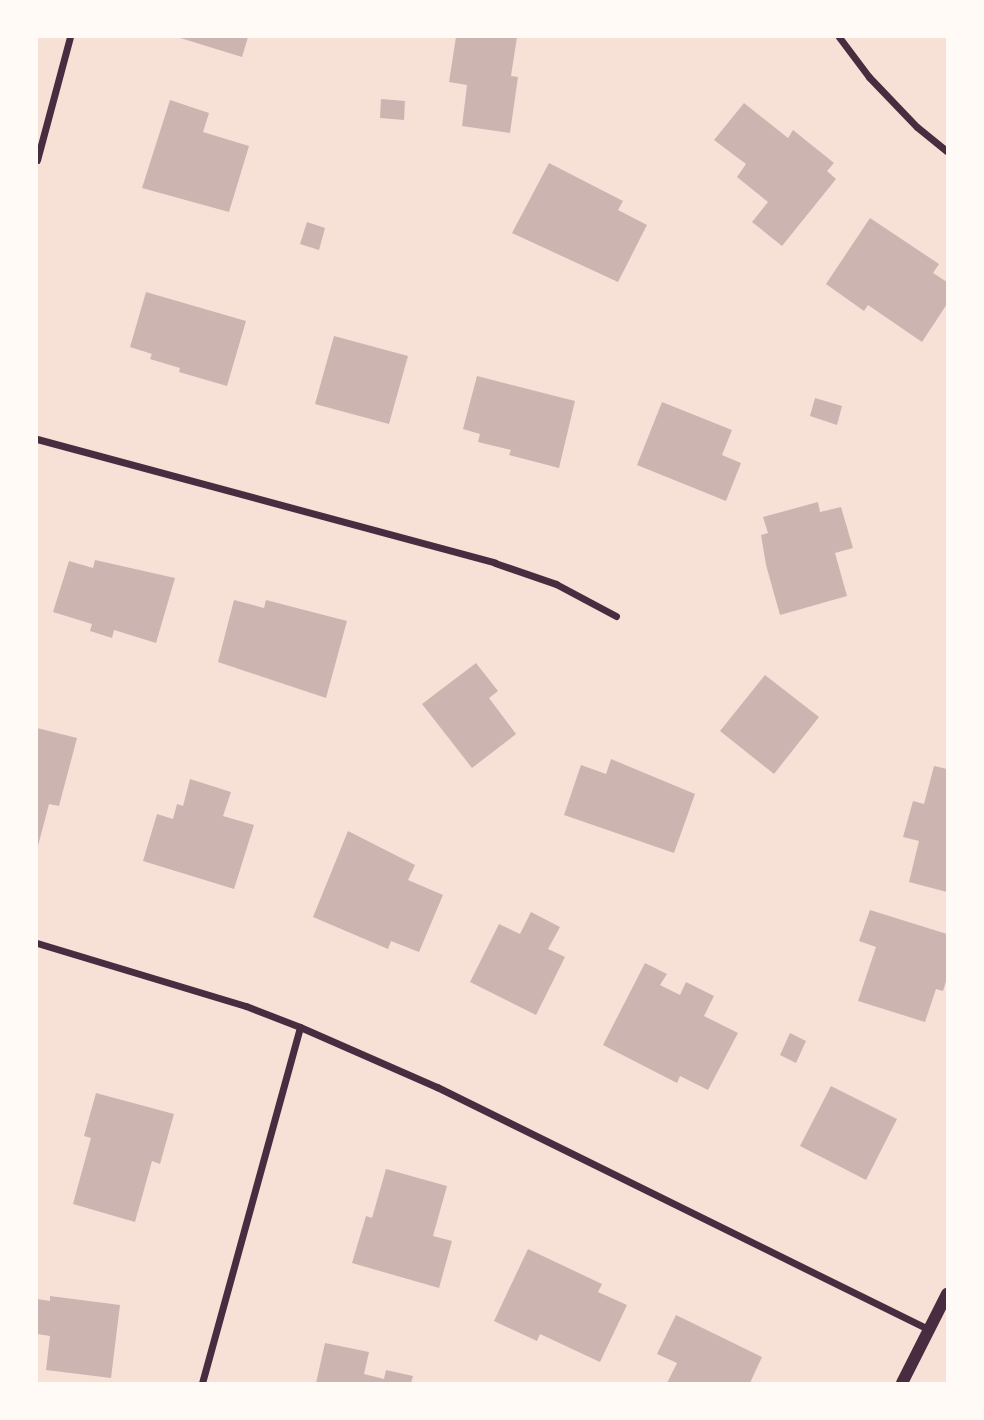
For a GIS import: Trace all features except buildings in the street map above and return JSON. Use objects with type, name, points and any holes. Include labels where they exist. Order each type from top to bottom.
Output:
[{"type":"street","points":[[37,160],[70,37]]},
{"type":"street","points":[[839,37],[869,77],[917,127],[947,151]]},
{"type":"street","points":[[37,439],[495,563],[556,584],[616,616]]},
{"type":"street","points":[[37,943],[246,1006],[300,1027],[437,1087],[930,1331]]},
{"type":"street","points":[[202,1383],[300,1027]]},
{"type":"street","points":[[902,1383],[947,1294]]}]
